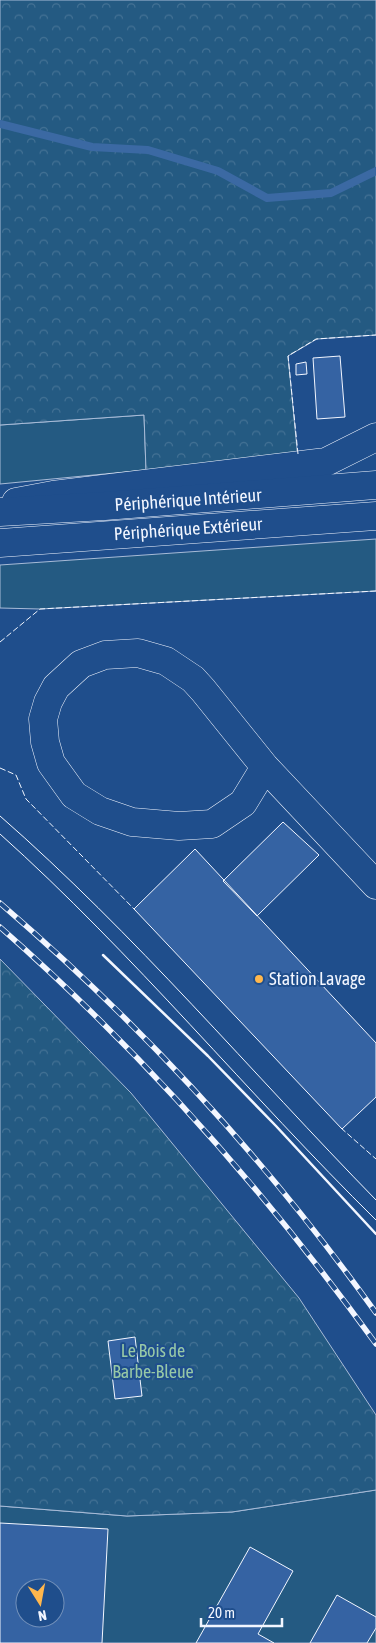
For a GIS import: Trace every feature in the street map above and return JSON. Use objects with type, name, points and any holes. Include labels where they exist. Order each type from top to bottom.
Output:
[{"type":"main road","points":[[0,504],[52,495],[326,462],[376,437]]},
{"type":"main road","name":"Périphérique Intérieur","points":[[0,512],[106,506],[376,485]]},
{"type":"main road","name":"Périphérique Extérieur","points":[[0,543],[376,516]]},
{"type":"main road","points":[[265,767],[244,803],[212,824],[180,826],[132,822],[100,811],[74,795],[51,763],[45,742],[43,719],[48,702],[56,687],[81,664],[105,655],[138,653],[166,661],[193,679],[265,767],[376,885]]},
{"type":"green space","points":[[0,0],[376,0],[376,335],[317,339],[288,356],[298,459],[146,470],[144,415],[0,425]]},
{"type":"green space","points":[[144,415],[146,470],[0,484],[0,425]]},
{"type":"green space","points":[[376,539],[376,591],[40,609],[0,608],[0,565]]},
{"type":"green space","name":"Le Bois de Barbe-Bleue","points":[[0,959],[131,1093],[299,1298],[376,1415],[376,1490],[232,1512],[127,1516],[0,1506]]},
{"type":"green space","points":[[376,1490],[376,1643],[0,1643],[0,1506],[127,1516],[232,1512]]},
{"type":"building","points":[[340,356],[345,417],[317,419],[313,358]]},
{"type":"building","points":[[306,362],[307,374],[296,375],[296,364]]},
{"type":"building","points":[[283,822],[319,855],[257,916],[223,881]]},
{"type":"building","name":"Station Lavage","points":[[195,849],[376,1043],[376,1097],[342,1129],[134,909]]},
{"type":"building","points":[[135,1337],[142,1396],[115,1399],[108,1341]]},
{"type":"building","points":[[0,1523],[108,1529],[102,1643],[0,1643]]},
{"type":"building","points":[[250,1547],[293,1571],[258,1634],[274,1643],[196,1643]]},
{"type":"building","points":[[337,1595],[376,1617],[376,1628],[367,1643],[310,1643]]},
{"type":"waterway","points":[[0,124],[92,147],[148,150],[218,171],[267,198],[331,193],[376,171]]},
{"type":"tram line","points":[[0,816],[98,908],[192,1004],[376,1200]]},
{"type":"tram line","points":[[0,834],[97,927],[376,1220]]},
{"type":"railway","points":[[0,903],[103,997],[200,1097],[292,1202],[376,1313]]},
{"type":"railway","points":[[0,927],[103,1023],[200,1125],[291,1232],[376,1344]]},
{"type":"fence","points":[[298,454],[288,356],[316,339],[376,335]]},
{"type":"fence","points":[[0,642],[40,609],[376,591]]},
{"type":"fence","points":[[0,768],[16,775],[26,799],[136,911]]},
{"type":"fence","points":[[341,1128],[376,1159]]},
{"type":"wall","points":[[103,955],[208,1056],[376,1234]]},
{"type":"place","name":"Station Lavage","points":[[259,979]]}]
